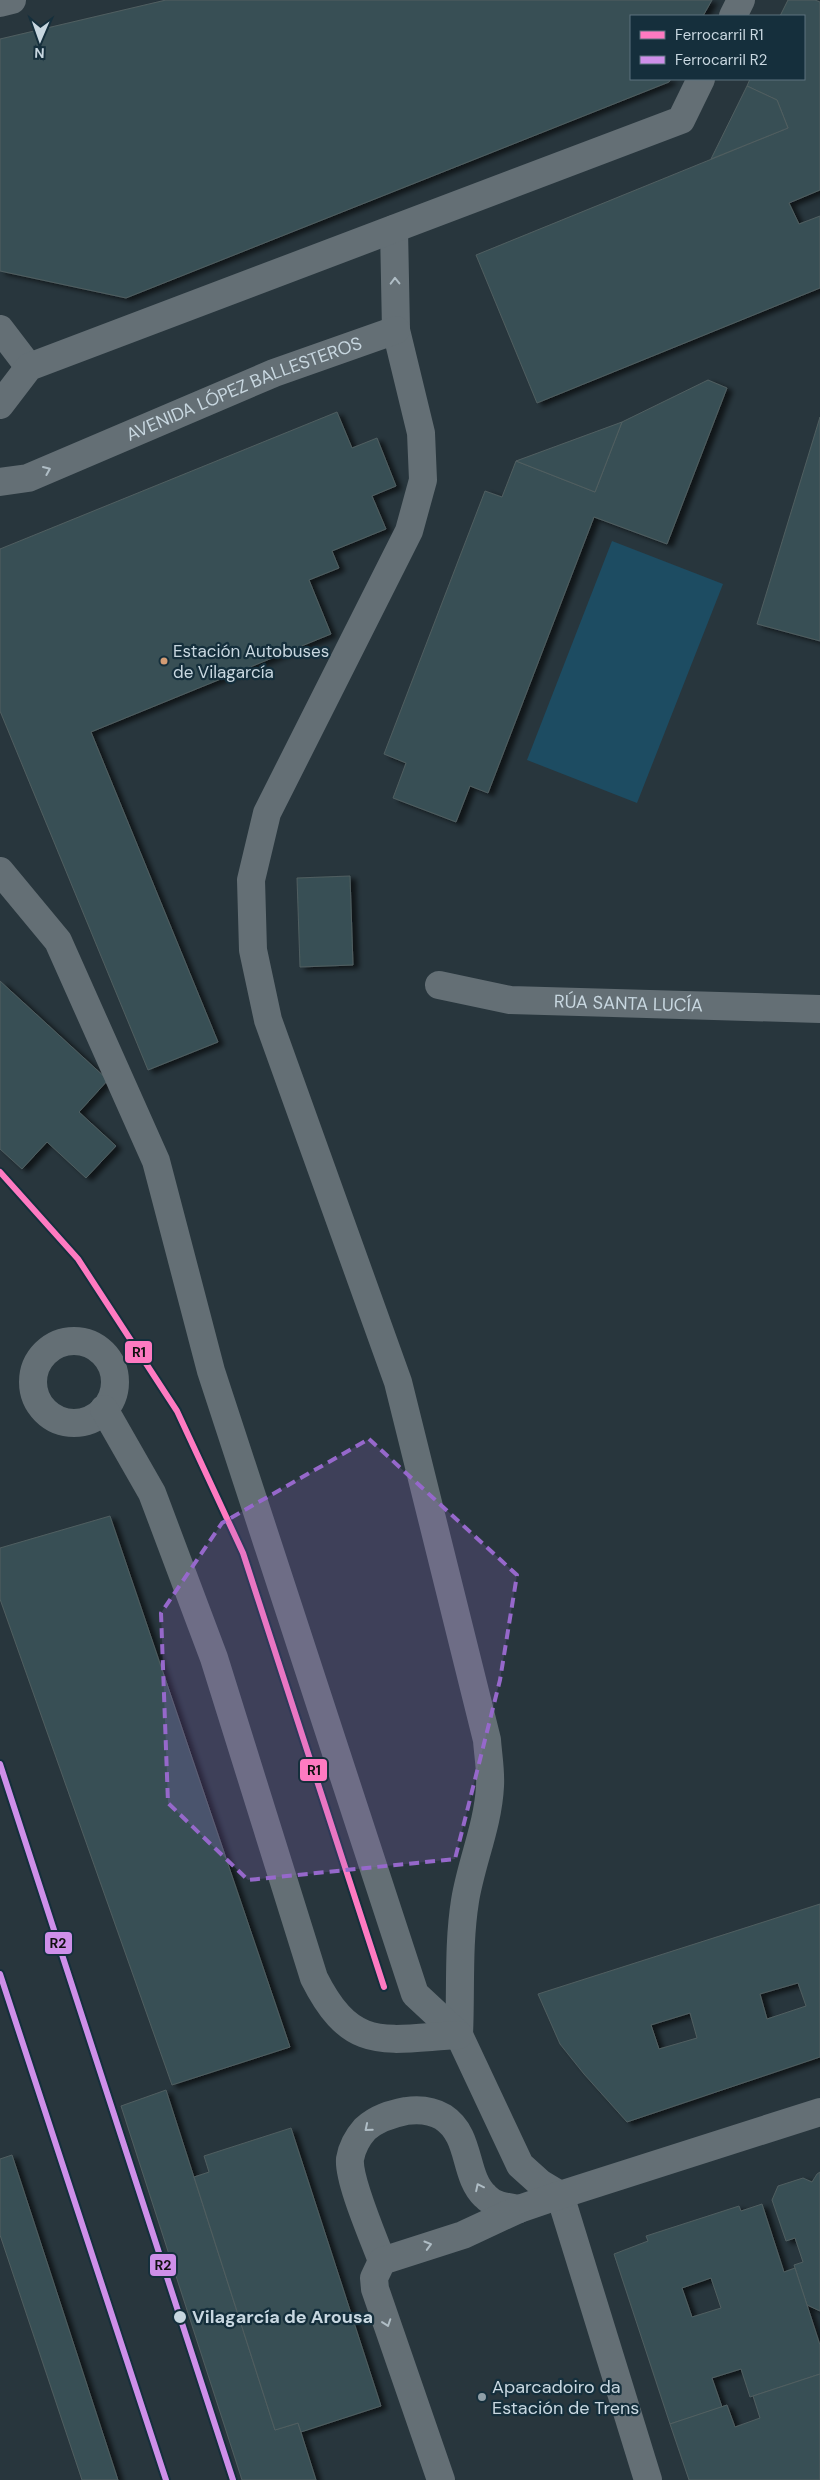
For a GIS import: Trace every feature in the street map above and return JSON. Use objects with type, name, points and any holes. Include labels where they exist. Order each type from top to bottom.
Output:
[{"type":"street","points":[[0,3],[12,0]]},
{"type":"street","points":[[734,15],[741,0]]},
{"type":"street","points":[[0,405],[29,367],[680,120],[700,80]]},
{"type":"street","points":[[394,229],[396,330],[421,433],[423,480],[409,531],[267,813],[251,880],[253,950],[268,1020],[398,1382],[487,1740],[490,1786],[484,1828],[466,1899],[460,1939],[462,1978],[459,2034]]},
{"type":"street","points":[[0,329],[29,367]]},
{"type":"street","name":"AVENIDA LÓPEZ BALLESTEROS","points":[[0,482],[28,478],[274,373],[396,330]]},
{"type":"street","points":[[0,871],[58,941],[156,1161],[211,1371],[415,1994],[459,2034],[520,2165],[540,2183],[560,2196],[648,2480]]},
{"type":"street","name":"RÚA SANTA LUCÍA","points":[[439,985],[510,1000],[820,1009]]},
{"type":"street","points":[[104,1409],[152,1493],[211,1649],[314,1978],[325,2001],[340,2020],[359,2033],[382,2039],[459,2034]]},
{"type":"street","points":[[441,2480],[375,2289],[374,2278],[382,2261],[354,2182],[350,2161],[354,2144],[366,2128],[388,2114],[418,2109],[435,2113],[452,2123],[462,2139],[483,2196],[495,2205],[520,2210]]},
{"type":"street","points":[[382,2261],[463,2235],[520,2210],[560,2196],[820,2112]]},
{"type":"highlighted area","points":[[369,1439],[517,1575],[500,1680],[455,1859],[248,1880],[168,1803],[161,1613],[222,1523]]},
{"type":"shaded area","points":[[612,541],[723,584],[637,803],[527,760]]},
{"type":"building","points":[[166,0],[712,0],[704,15],[630,15],[630,80],[670,80],[669,82],[126,298],[0,271],[0,39]]},
{"type":"building","points":[[788,0],[815,0],[820,2],[820,190],[789,203],[799,224],[820,216],[820,288],[537,403],[476,255],[788,128],[777,100],[747,86],[750,80],[805,80],[805,15],[780,15]]},
{"type":"building","points":[[747,86],[777,100],[788,128],[711,159]]},
{"type":"building","points":[[708,380],[727,388],[667,544],[594,517],[488,793],[470,786],[456,822],[393,798],[406,763],[384,754],[485,491],[502,497],[516,461],[595,492],[622,422]]},
{"type":"building","name":"Estación Autobuses de Vilagarcía","points":[[337,412],[352,448],[377,438],[396,486],[372,496],[386,529],[332,551],[339,568],[309,580],[331,634],[91,732],[218,1042],[148,1070],[0,711],[0,549]]},
{"type":"building","points":[[820,417],[820,641],[757,624]]},
{"type":"building","points":[[622,422],[595,492],[516,461]]},
{"type":"building","points":[[350,876],[353,965],[300,967],[297,878]]},
{"type":"building","points":[[0,981],[108,1080],[79,1112],[116,1146],[86,1178],[47,1142],[22,1169],[0,1149]]},
{"type":"building","points":[[110,1516],[290,2047],[172,2085],[0,1599],[0,1548]]},
{"type":"building","points":[[820,1904],[820,2057],[627,2122],[560,2044],[538,1994]],"holes":[[[798,1983],[806,2006],[767,2019],[760,1994]],[[690,2013],[697,2038],[659,2049],[651,2025]]]},
{"type":"building","points":[[166,2090],[275,2430],[298,2423],[316,2480],[242,2480],[121,2106]]},
{"type":"building","name":"Vilagarcía de Arousa","points":[[291,2128],[381,2406],[301,2432],[298,2423],[275,2430],[194,2177],[209,2172],[204,2156]]},
{"type":"building","points":[[12,2155],[118,2480],[82,2480],[0,2235],[0,2159]]},
{"type":"building","points":[[820,2172],[820,2311],[807,2305],[794,2265],[803,2262],[795,2238],[786,2241],[772,2200],[778,2186],[803,2178],[812,2182]]},
{"type":"building","points":[[762,2204],[784,2272],[795,2268],[820,2345],[820,2374],[750,2397],[741,2369],[712,2378],[722,2407],[670,2424],[614,2254],[648,2241],[646,2236],[739,2206],[741,2211]],"holes":[[[711,2278],[721,2308],[692,2317],[682,2288]]]},
{"type":"building","points":[[820,2374],[820,2480],[689,2480],[670,2424],[727,2405],[735,2427],[760,2418],[753,2396]]},
{"type":"railway","points":[[0,1172],[78,1259],[177,1411],[243,1553],[384,1987]]},
{"type":"railway","points":[[0,1764],[233,2480]]},
{"type":"rail line","name":"R1","points":[[0,1172],[78,1259],[177,1411],[243,1553],[384,1987]]},
{"type":"rail line","name":"R2","points":[[0,1764],[233,2480]]},
{"type":"rail line","name":"R2","points":[[0,1974],[166,2480]]},
{"type":"place","name":"Estación Autobuses de Vilagarcía","points":[[164,661]]},
{"type":"place","name":"Vilagarcía de Arousa","points":[[180,2317]]},
{"type":"place","name":"Aparcadoiro da Estación de Trens","points":[[482,2397]]}]
